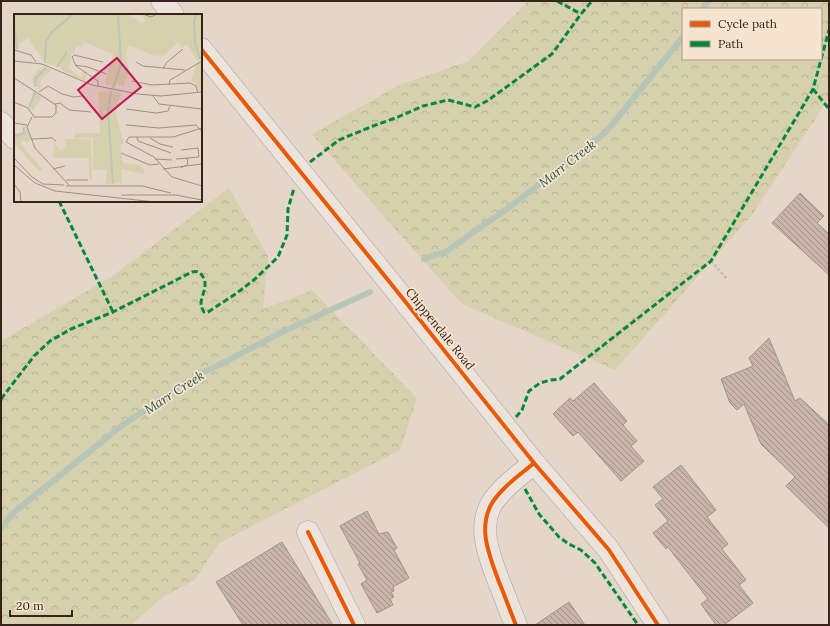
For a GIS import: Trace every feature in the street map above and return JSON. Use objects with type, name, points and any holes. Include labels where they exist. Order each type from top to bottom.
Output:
[{"type":"street","points":[[162,1],[172,14]]},
{"type":"street","name":"Chippendale Road","points":[[202,50],[534,463],[609,550],[658,625]]},
{"type":"street","points":[[1,123],[14,137]]},
{"type":"street","points":[[516,625],[488,551],[485,537],[485,524],[492,503],[500,493],[534,463]]},
{"type":"street","points":[[308,532],[354,625]]},
{"type":"path","points":[[711,261],[727,279]]},
{"type":"green space","points":[[528,1],[829,1],[829,98],[752,215],[615,370],[462,304],[312,134],[399,85],[469,61]]},
{"type":"green space","points":[[229,188],[268,256],[263,309],[312,290],[417,398],[400,450],[219,543],[195,580],[163,597],[131,625],[1,625],[1,341],[111,277]]},
{"type":"building","points":[[800,193],[824,216],[817,223],[829,234],[829,275],[772,223]]},
{"type":"building","points":[[769,338],[795,401],[800,398],[827,423],[829,429],[829,528],[786,486],[795,477],[761,444],[744,404],[737,410],[730,403],[721,379],[753,366],[749,358]]},
{"type":"building","points":[[594,383],[627,421],[623,425],[637,441],[631,446],[644,461],[621,481],[578,432],[573,436],[553,414],[570,398],[573,401]]},
{"type":"building","points":[[681,465],[716,510],[707,517],[728,544],[722,549],[746,580],[739,585],[753,603],[724,625],[716,625],[701,604],[708,599],[668,547],[666,549],[653,533],[668,521],[655,505],[663,499],[653,487]]},
{"type":"building","points":[[367,511],[379,534],[388,532],[397,548],[394,550],[409,578],[393,587],[394,591],[391,592],[394,597],[390,599],[393,605],[377,613],[361,584],[367,580],[358,564],[360,563],[340,526]]},
{"type":"building","points":[[282,542],[333,625],[243,625],[216,582]]},
{"type":"building","points":[[569,602],[585,625],[535,625]]},
{"type":"waterway","name":"Marr Creek","points":[[704,8],[709,1]]},
{"type":"waterway","name":"Marr Creek","points":[[424,259],[447,251],[511,206],[606,132],[682,38]]},
{"type":"waterway","name":"Marr Creek","points":[[1,528],[13,513],[124,424],[200,374],[282,332],[370,292]]},
{"type":"marked path","points":[[557,1],[581,14]]},
{"type":"marked path","points":[[310,162],[339,140],[423,106],[448,100],[475,107],[487,101],[552,54],[592,1]]},
{"type":"marked path","points":[[822,56],[829,30]]},
{"type":"marked path","points":[[516,417],[522,410],[529,391],[540,383],[560,379],[711,261],[813,89],[821,60]]},
{"type":"marked path","points":[[813,89],[829,109]]},
{"type":"marked path","points":[[1,399],[34,356],[50,341],[71,329],[113,312],[192,272],[199,272],[205,281],[205,288],[201,302],[204,312],[208,312],[237,293],[255,279],[278,257],[287,235],[288,209],[294,188]]},
{"type":"marked path","points":[[59,202],[113,312]]},
{"type":"marked path","points":[[525,489],[539,514],[559,537],[581,550],[595,563],[638,625]]},
{"type":"cycle path","points":[[202,50],[534,463],[609,550],[658,625]]},
{"type":"cycle path","points":[[516,625],[486,543],[486,523],[488,513],[496,497],[534,463]]},
{"type":"cycle path","points":[[308,532],[354,625]]}]
